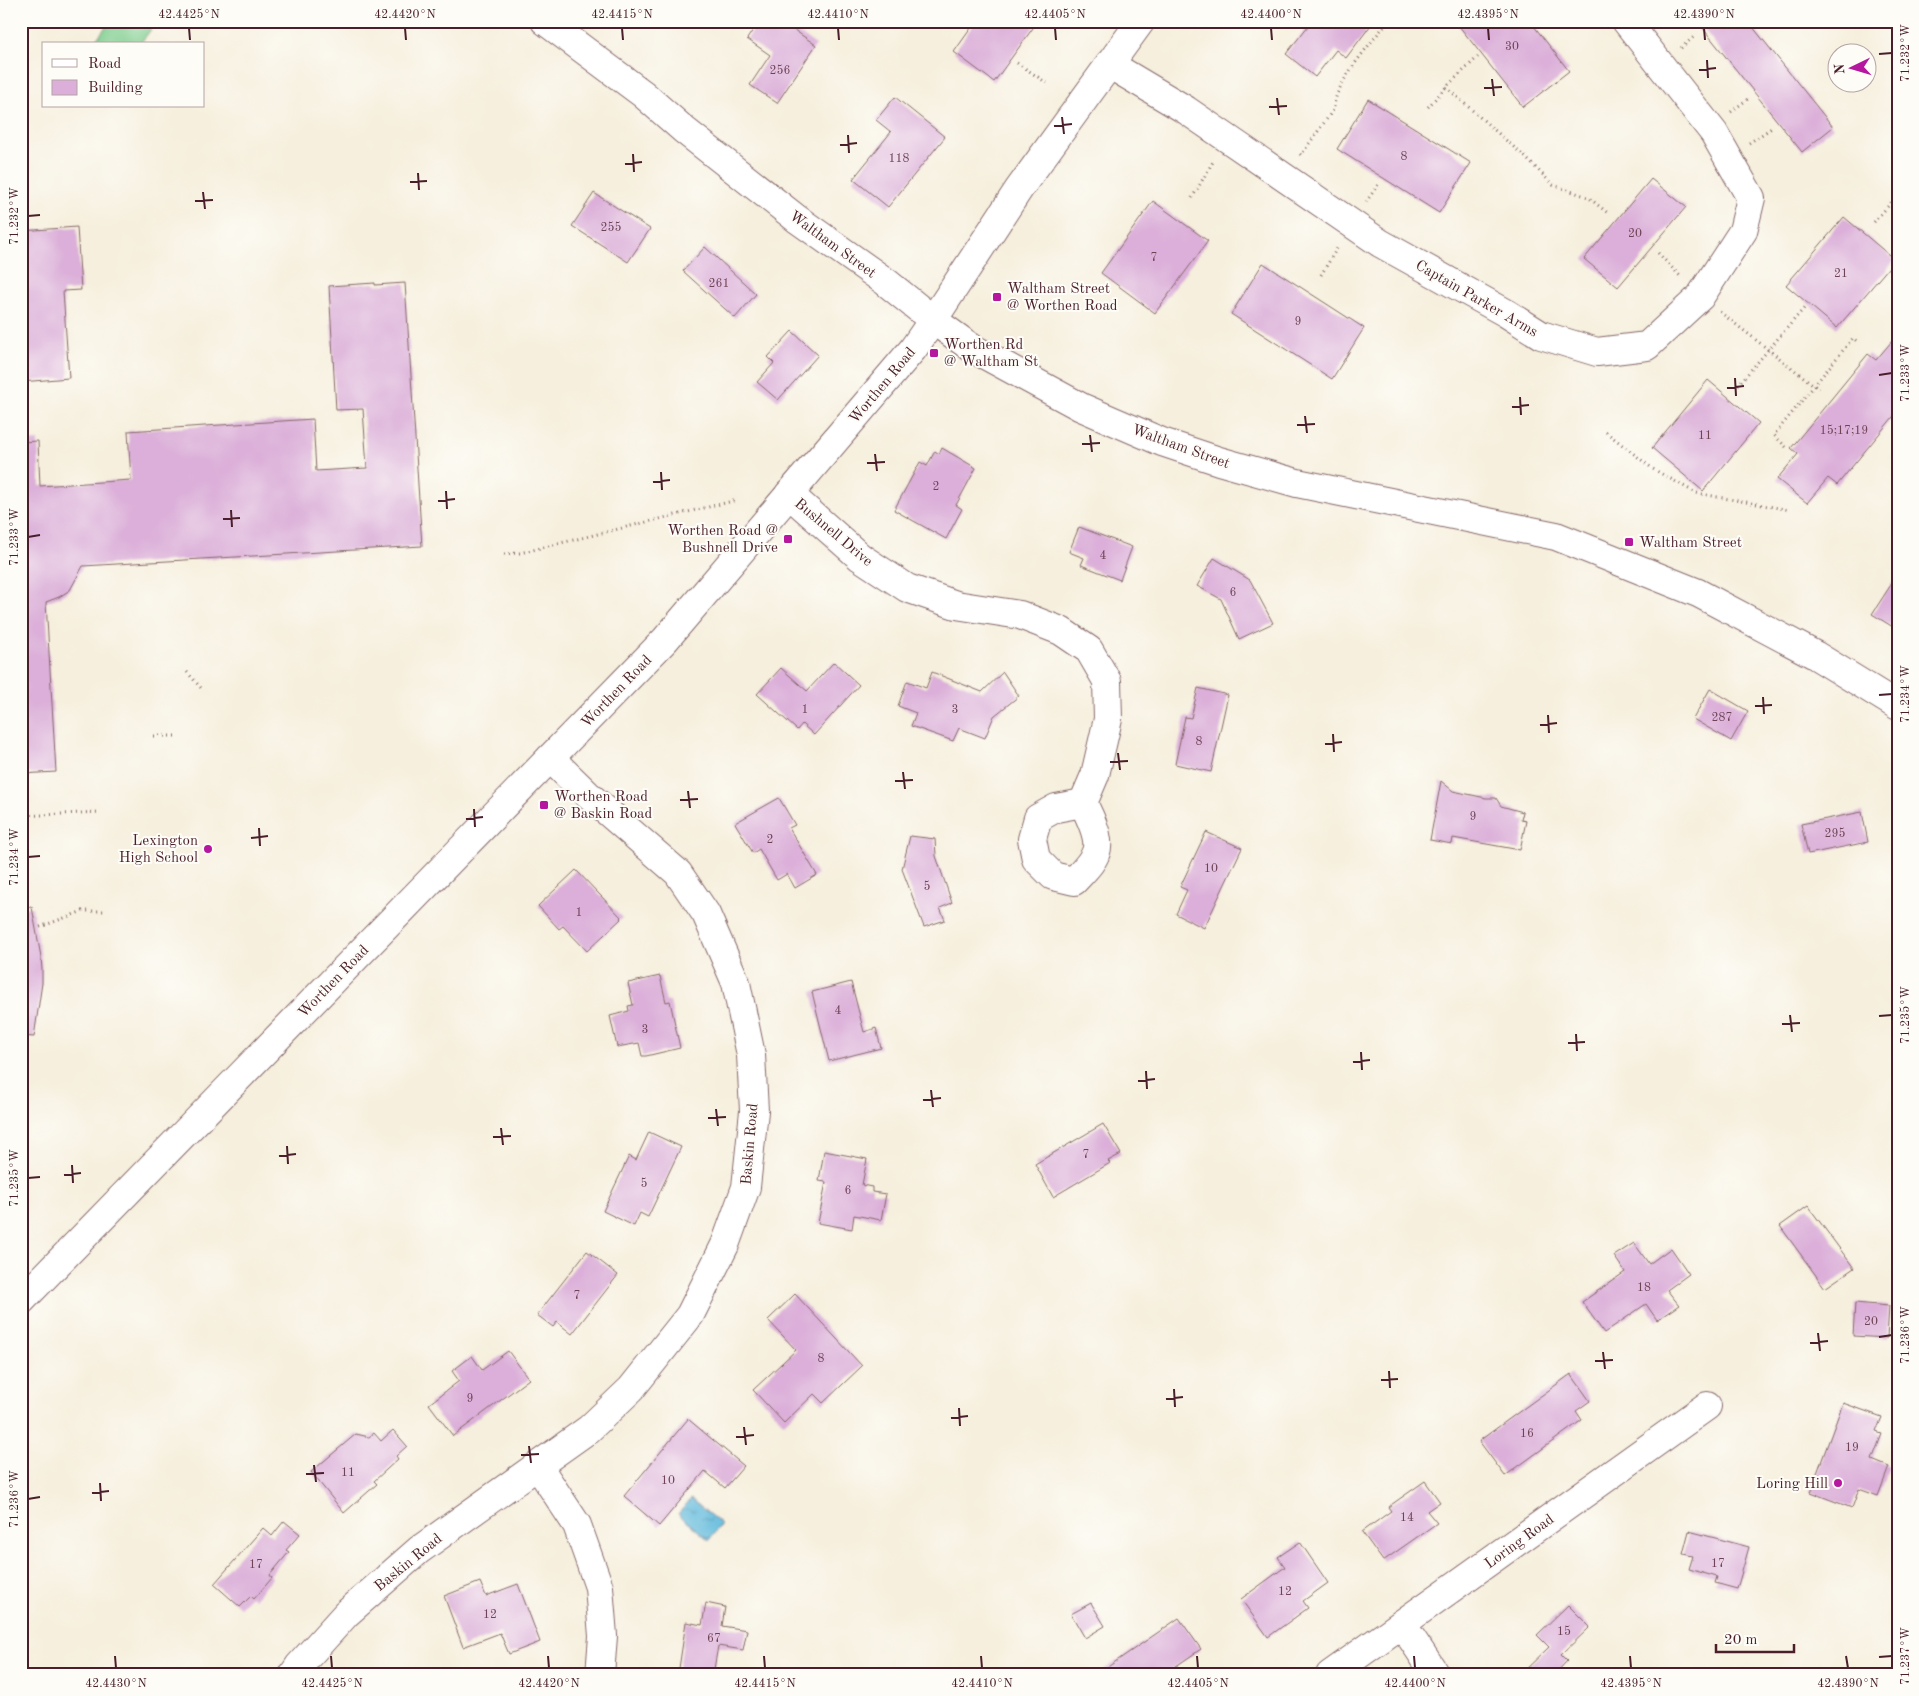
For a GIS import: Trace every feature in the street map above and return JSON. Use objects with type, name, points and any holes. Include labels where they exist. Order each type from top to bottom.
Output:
[{"type":"street","name":"Waltham Street","points":[[545,21],[643,94],[684,130],[797,219],[886,282],[933,320],[972,348],[1081,407],[1162,442],[1297,483],[1556,536],[1698,593],[1829,663],[1898,706]]},
{"type":"street","name":"Worthen Road","points":[[21,1301],[665,640],[913,349],[1019,189],[1141,21]]},
{"type":"street","name":"Captain Parker Arms","points":[[1109,64],[1186,110],[1380,243],[1506,313],[1541,335],[1597,352],[1647,346],[1700,296],[1743,230],[1751,198],[1714,133],[1626,21]]},
{"type":"street","name":"Bushnell Drive","points":[[789,494],[860,557],[908,588],[956,605],[1020,615],[1061,631],[1089,650],[1107,681],[1108,719],[1095,775],[1083,803]]},
{"type":"street","name":"Baskin Road","points":[[293,1675],[346,1614],[413,1555],[589,1429],[631,1389],[690,1315],[725,1245],[746,1187],[754,1112],[750,1055],[736,983],[706,914],[678,873],[587,794],[550,758]]},
{"type":"street","name":"Loring Road","points":[[1330,1675],[1707,1406]]},
{"type":"street","points":[[538,1466],[577,1526],[599,1587],[603,1636],[600,1675]]},
{"type":"street","points":[[1402,1624],[1436,1675]]},
{"type":"path","points":[[1293,151],[1301,155],[1334,109],[1333,100],[1354,64],[1388,21]]},
{"type":"path","points":[[1428,107],[1478,57]]},
{"type":"path","points":[[1017,63],[1047,83]]},
{"type":"path","points":[[1446,87],[1526,158],[1553,185],[1588,197],[1609,214]]},
{"type":"path","points":[[1192,198],[1227,138]]},
{"type":"path","points":[[1874,222],[1898,195]]},
{"type":"path","points":[[1658,253],[1700,296],[1819,389]]},
{"type":"path","points":[[1738,385],[1806,306]]},
{"type":"path","points":[[1786,447],[1774,435],[1853,338],[1859,343]]},
{"type":"path","points":[[1606,432],[1653,469],[1696,494],[1790,510]]},
{"type":"path","points":[[504,554],[520,553],[737,500]]},
{"type":"path","points":[[187,672],[201,688]]},
{"type":"path","points":[[154,736],[177,736]]},
{"type":"path","points":[[21,816],[99,812]]},
{"type":"path","points":[[40,927],[83,911],[106,911]]},
{"type":"green space","points":[[110,21],[151,21],[155,24],[142,42],[94,42]]},
{"type":"water","points":[[691,1499],[721,1524],[709,1540],[678,1514]]},
{"type":"building","points":[[759,21],[781,21],[816,45],[777,103],[750,85],[770,55],[747,39]]},
{"type":"building","points":[[976,21],[1038,21],[994,82],[954,52]]},
{"type":"building","points":[[1312,21],[1374,21],[1346,58],[1336,50],[1315,77],[1286,54]]},
{"type":"building","points":[[1455,21],[1530,21],[1569,71],[1523,107]]},
{"type":"building","points":[[1697,21],[1748,21],[1833,127],[1802,152]]},
{"type":"building","points":[[895,97],[945,137],[888,207],[853,179],[891,132],[876,120]]},
{"type":"building","points":[[1368,99],[1471,163],[1439,213],[1337,149]]},
{"type":"building","points":[[1651,179],[1686,207],[1618,287],[1584,259]]},
{"type":"building","points":[[594,193],[650,229],[628,262],[572,226]]},
{"type":"building","points":[[1153,201],[1208,241],[1155,313],[1101,273]]},
{"type":"building","points":[[1844,217],[1895,260],[1837,328],[1786,285]]},
{"type":"building","points":[[77,227],[81,290],[63,291],[69,378],[21,382],[21,231]]},
{"type":"building","points":[[705,247],[756,294],[735,318],[683,271]]},
{"type":"building","points":[[1263,263],[1364,328],[1332,379],[1231,314]]},
{"type":"building","points":[[375,283],[375,285],[405,283],[422,546],[83,566],[70,590],[46,602],[56,772],[21,774],[21,442],[38,441],[40,486],[131,480],[128,431],[313,419],[316,471],[367,468],[363,409],[336,410],[329,286]]},
{"type":"building","points":[[792,331],[818,355],[778,400],[757,382],[774,363],[768,357]]},
{"type":"building","points":[[1898,334],[1898,411],[1837,485],[1828,478],[1807,503],[1777,479],[1798,454],[1791,448],[1868,354],[1876,360]]},
{"type":"building","points":[[1708,380],[1759,423],[1703,491],[1652,448]]},
{"type":"building","points":[[942,448],[976,468],[956,505],[962,509],[946,539],[894,510],[920,462],[927,466],[935,451],[939,454]]},
{"type":"building","points":[[1079,527],[1132,547],[1120,580],[1081,565],[1084,558],[1069,552]]},
{"type":"building","points":[[1214,558],[1250,580],[1273,623],[1239,639],[1221,599],[1197,586]]},
{"type":"building","points":[[1898,574],[1898,630],[1872,614]]},
{"type":"building","points":[[834,662],[859,685],[814,735],[802,724],[797,730],[757,694],[781,668],[807,691]]},
{"type":"building","points":[[932,672],[982,692],[1003,672],[1019,696],[994,716],[985,738],[959,728],[953,741],[911,726],[916,713],[898,706],[907,681],[926,688]]},
{"type":"building","points":[[1198,688],[1228,695],[1211,772],[1175,764],[1185,717],[1191,718]]},
{"type":"building","points":[[1710,689],[1748,711],[1731,741],[1693,719]]},
{"type":"building","points":[[1441,781],[1453,791],[1486,798],[1496,798],[1501,806],[1523,812],[1521,820],[1526,821],[1520,850],[1453,838],[1452,844],[1430,840]]},
{"type":"building","points":[[779,798],[795,825],[789,828],[817,875],[795,888],[787,874],[777,880],[759,849],[753,853],[735,823]]},
{"type":"building","points":[[1862,812],[1868,842],[1808,854],[1801,824]]},
{"type":"building","points":[[1206,832],[1242,848],[1204,928],[1176,914],[1187,890],[1180,887]]},
{"type":"building","points":[[910,836],[935,839],[936,856],[952,903],[940,908],[945,920],[924,927],[902,869]]},
{"type":"building","points":[[576,870],[622,918],[587,951],[563,926],[559,929],[538,906]]},
{"type":"building","points":[[32,907],[42,970],[42,983],[34,1037],[21,1036],[21,908]]},
{"type":"building","points":[[660,976],[666,1002],[670,1001],[680,1048],[642,1056],[639,1043],[617,1047],[610,1016],[629,1011],[628,1006],[633,1005],[628,983]]},
{"type":"building","points":[[851,982],[864,1032],[876,1028],[881,1048],[829,1061],[812,992]]},
{"type":"building","points":[[1103,1124],[1121,1154],[1108,1161],[1110,1163],[1053,1197],[1035,1164]]},
{"type":"building","points":[[649,1132],[681,1147],[648,1217],[640,1213],[634,1226],[603,1211],[629,1156],[636,1160]]},
{"type":"building","points":[[824,1151],[867,1159],[862,1185],[872,1187],[872,1192],[886,1194],[881,1220],[854,1215],[852,1229],[818,1223],[826,1182],[819,1181]]},
{"type":"building","points":[[1808,1206],[1854,1268],[1825,1288],[1780,1226]]},
{"type":"building","points":[[1634,1243],[1649,1264],[1671,1248],[1689,1274],[1667,1290],[1679,1305],[1657,1320],[1646,1304],[1604,1333],[1582,1302],[1625,1272],[1614,1256]]},
{"type":"building","points":[[587,1251],[618,1275],[572,1334],[557,1322],[553,1327],[537,1315]]},
{"type":"building","points":[[795,1294],[862,1366],[823,1403],[814,1394],[784,1423],[753,1390],[796,1350],[768,1320]]},
{"type":"building","points":[[1855,1303],[1889,1306],[1887,1338],[1853,1336]]},
{"type":"building","points":[[508,1351],[529,1379],[453,1436],[429,1404],[459,1381],[452,1371],[472,1356],[482,1370]]},
{"type":"building","points":[[1571,1374],[1590,1401],[1576,1411],[1582,1420],[1505,1476],[1479,1441]]},
{"type":"building","points":[[1843,1403],[1882,1417],[1876,1432],[1882,1434],[1872,1460],[1889,1467],[1878,1496],[1859,1489],[1852,1508],[1810,1492]]},
{"type":"building","points":[[688,1419],[744,1466],[725,1488],[705,1471],[659,1526],[624,1496]]},
{"type":"building","points":[[393,1430],[407,1446],[396,1456],[398,1459],[374,1481],[377,1484],[344,1513],[311,1472],[356,1434],[369,1437],[374,1433],[381,1441]]},
{"type":"building","points":[[1425,1481],[1440,1502],[1427,1511],[1437,1523],[1383,1561],[1362,1532],[1391,1511],[1388,1507]]},
{"type":"building","points":[[284,1521],[300,1534],[286,1550],[289,1552],[270,1575],[272,1578],[254,1599],[251,1596],[240,1607],[214,1584],[263,1528],[272,1536]]},
{"type":"building","points":[[1689,1531],[1749,1547],[1737,1589],[1715,1583],[1717,1577],[1689,1569],[1693,1556],[1683,1554]]},
{"type":"building","points":[[1300,1542],[1328,1583],[1303,1601],[1308,1608],[1268,1637],[1241,1599],[1285,1567],[1278,1557]]},
{"type":"building","points":[[480,1582],[486,1596],[518,1584],[540,1642],[509,1654],[500,1633],[463,1647],[444,1596]]},
{"type":"building","points":[[706,1603],[725,1607],[722,1626],[747,1630],[743,1650],[718,1646],[713,1675],[678,1675],[686,1622],[702,1625]]},
{"type":"building","points":[[1091,1603],[1105,1626],[1085,1638],[1071,1614]]},
{"type":"building","points":[[1568,1605],[1590,1627],[1561,1655],[1567,1661],[1554,1675],[1520,1675],[1549,1647],[1537,1635]]},
{"type":"building","points":[[1179,1618],[1201,1649],[1163,1675],[1096,1675]]},
{"type":"place","name":"Waltham Street @ Worthen Road","points":[[997,297]]},
{"type":"place","name":"Worthen Rd @ Waltham St","points":[[934,353]]},
{"type":"place","name":"Worthen Road @ Bushnell Drive","points":[[788,539]]},
{"type":"place","name":"Waltham Street","points":[[1629,542]]},
{"type":"place","name":"Worthen Road @ Baskin Road","points":[[544,805]]},
{"type":"place","name":"Lexington High School","points":[[208,849]]},
{"type":"place","name":"Loring Hill","points":[[1838,1483]]}]
